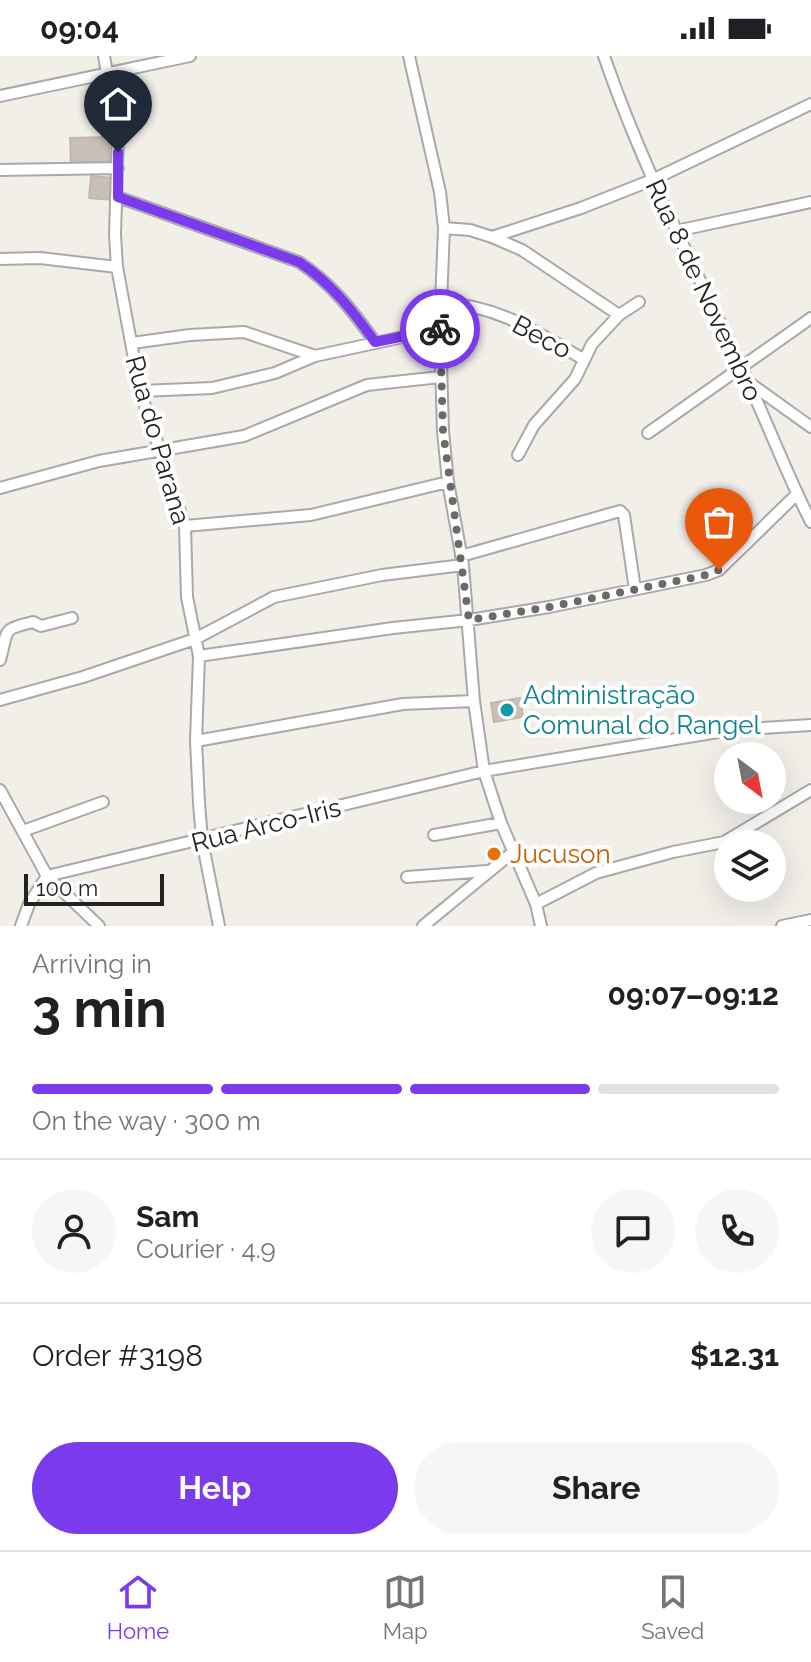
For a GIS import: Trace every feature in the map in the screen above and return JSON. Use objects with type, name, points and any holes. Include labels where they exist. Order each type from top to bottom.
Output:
[{"type":"street","name":"Rua do Parana","points":[[104,56],[118,135],[117,267],[140,391],[185,526],[187,597],[199,656],[196,741],[202,840],[219,926]]},
{"type":"street","points":[[0,96],[190,56]]},
{"type":"street","points":[[409,56],[439,183],[444,228],[440,377],[448,482],[462,560],[474,701],[484,771],[501,823],[536,904],[541,926]]},
{"type":"street","name":"Rua 8 de Novembro","points":[[604,56],[624,116],[652,180],[811,522]]},
{"type":"street","points":[[492,237],[581,208],[652,180],[811,104]]},
{"type":"street","points":[[0,170],[118,168]]},
{"type":"street","points":[[118,197],[299,262],[342,298],[375,342]]},
{"type":"street","points":[[676,231],[811,202]]},
{"type":"street","points":[[444,228],[463,228],[522,250],[562,279],[592,294],[619,315]]},
{"type":"street","points":[[0,259],[40,258],[117,267]]},
{"type":"street","name":"Beco","points":[[440,303],[468,303],[490,311],[530,327],[583,359],[592,344],[619,315],[639,302]]},
{"type":"street","points":[[648,433],[811,318]]},
{"type":"street","points":[[140,391],[212,388],[275,373],[315,356],[440,329]]},
{"type":"street","points":[[132,343],[244,332],[315,356]]},
{"type":"street","points":[[518,455],[534,425],[578,375],[583,359]]},
{"type":"street","points":[[0,488],[99,461],[244,436],[367,385],[440,377]]},
{"type":"street","points":[[749,383],[811,427]]},
{"type":"street","points":[[185,526],[311,515],[448,482]]},
{"type":"street","points":[[199,656],[469,620],[706,575],[719,570],[797,494]]},
{"type":"street","points":[[0,700],[83,677],[195,639],[253,606],[292,591],[462,560],[620,511],[624,515],[635,589]]},
{"type":"street","points":[[0,660],[8,629],[33,622],[41,626],[72,618]]},
{"type":"street","points":[[196,741],[403,704],[474,701]]},
{"type":"street","name":"Rua Arco-Iris","points":[[47,876],[484,771],[730,730],[811,725]]},
{"type":"street","points":[[0,790],[47,876],[99,926]]},
{"type":"street","points":[[536,904],[596,873],[673,852],[710,846],[739,835],[811,790]]},
{"type":"street","points":[[23,831],[103,802]]},
{"type":"street","points":[[434,835],[501,823]]},
{"type":"street","points":[[423,926],[513,852]]},
{"type":"street","points":[[407,877],[489,871]]},
{"type":"street","points":[[21,926],[29,904],[47,876]]},
{"type":"street","points":[[782,926],[811,920]]},
{"type":"building","points":[[109,137],[110,164],[71,165],[70,138]]},
{"type":"building","points":[[91,176],[115,178],[113,200],[89,198]]},
{"type":"building","name":"Administração Comunal do Rangel","points":[[520,698],[523,717],[494,722],[491,703]]},
{"type":"way so far","points":[[440,329],[440,377],[448,482],[469,620],[549,607],[719,570]]},
{"type":"place","name":"Administração Comunal do Rangel","points":[[507,710]]},
{"type":"place","name":"Jucuson","points":[[494,854]]},
{"type":"route","points":[[118,152],[118,197],[299,262],[342,298],[375,342],[440,329]]}]
